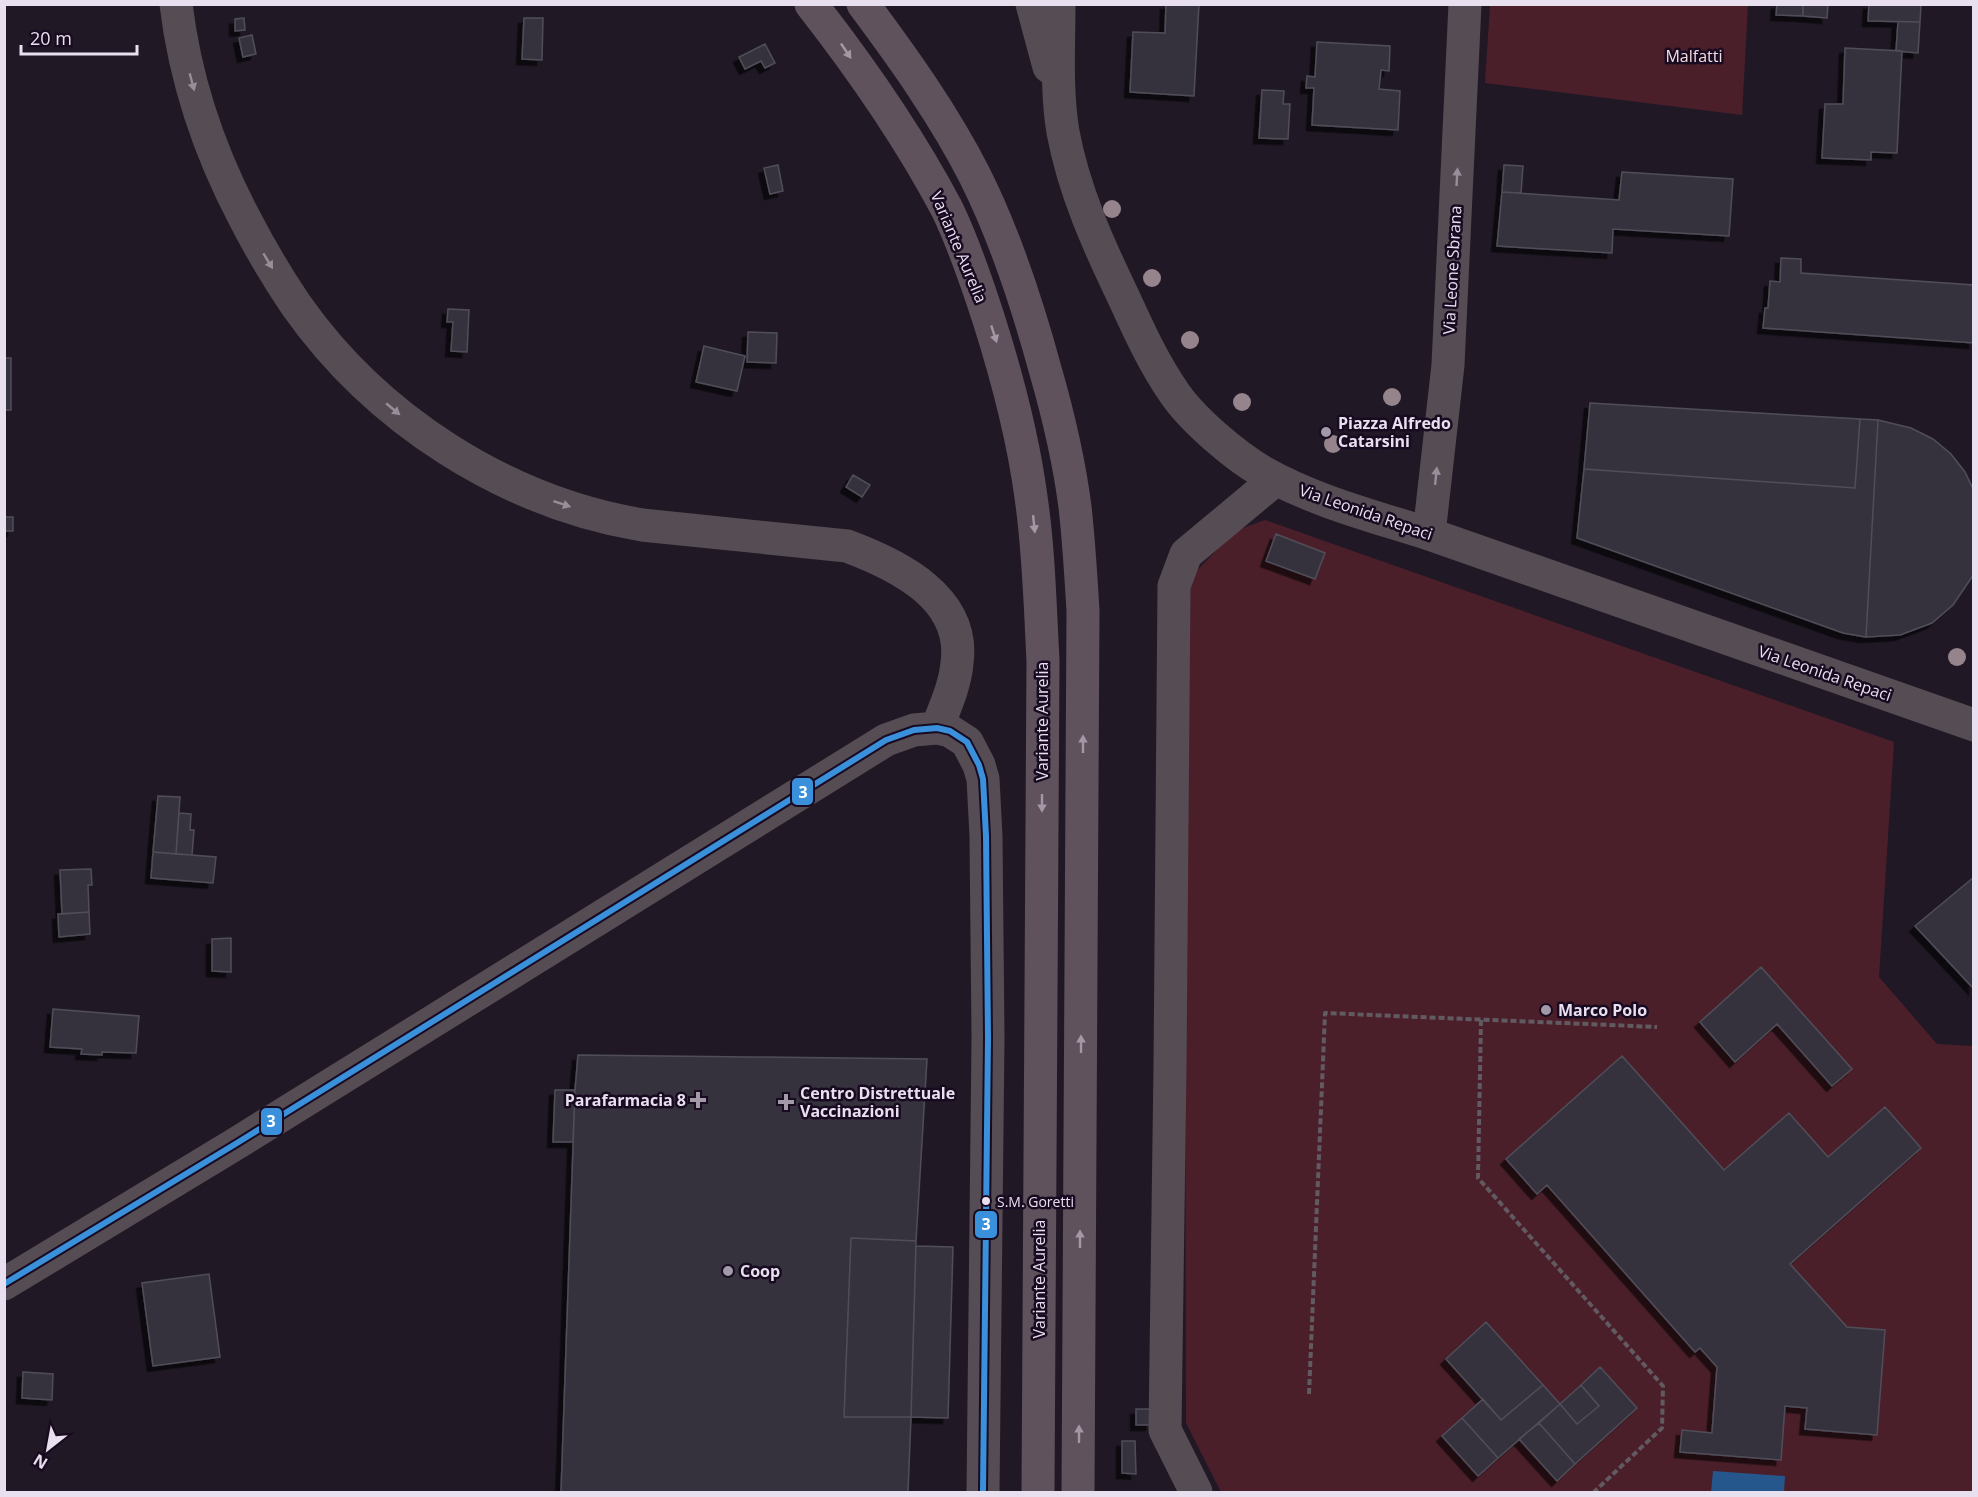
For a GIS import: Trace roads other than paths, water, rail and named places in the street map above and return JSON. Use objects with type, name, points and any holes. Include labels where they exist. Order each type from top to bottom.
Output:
[{"type":"highway","name":"Variante Aurelia","points":[[811,4],[840,42],[919,160],[948,211],[980,289],[999,353],[1018,423],[1031,496],[1039,575],[1043,660],[1038,1492]]},
{"type":"highway","points":[[863,4],[897,50],[953,136],[1004,240],[1032,318],[1059,417],[1074,506],[1083,611],[1078,1492]]},
{"type":"street","points":[[176,4],[186,62],[206,133],[233,197],[263,254],[297,306],[327,344],[372,390],[428,436],[465,461],[564,504],[642,525],[847,546],[898,569],[923,585],[935,598],[947,614],[956,633],[957,664],[937,728]]},
{"type":"street","points":[[1032,4],[1058,97]]},
{"type":"street","name":"Via Leonida Repaci","points":[[1059,4],[1058,97],[1063,131],[1073,174],[1093,232],[1152,357],[1176,396],[1226,445],[1262,472],[1342,506],[1429,534],[1974,725]]},
{"type":"street","name":"Via Leone Sbrana","points":[[1429,534],[1448,365],[1465,4]]},
{"type":"street","points":[[1196,1492],[1165,1430],[1174,586],[1186,554],[1276,478]]},
{"type":"street","points":[[4,1284],[237,1143],[886,740],[914,730],[937,728],[950,731],[967,742],[980,765],[983,779],[986,836],[988,1050],[983,1492]]},
{"type":"water","points":[[1713,1471],[1785,1476],[1784,1492],[1711,1492]]},
{"type":"place","name":"Piazza Alfredo Catarsini","points":[[1326,432]]},
{"type":"place","name":"Marco Polo","points":[[1546,1010]]},
{"type":"place","name":"Parafarmacia 8","points":[[698,1100]]},
{"type":"place","name":"Centro Distrettuale Vaccinazioni","points":[[786,1102]]},
{"type":"place","name":"S.M. Goretti","points":[[986,1201]]},
{"type":"place","name":"Coop","points":[[728,1271]]},
{"type":"park label","name":"Malfatti","points":[[1694,56]]}]
